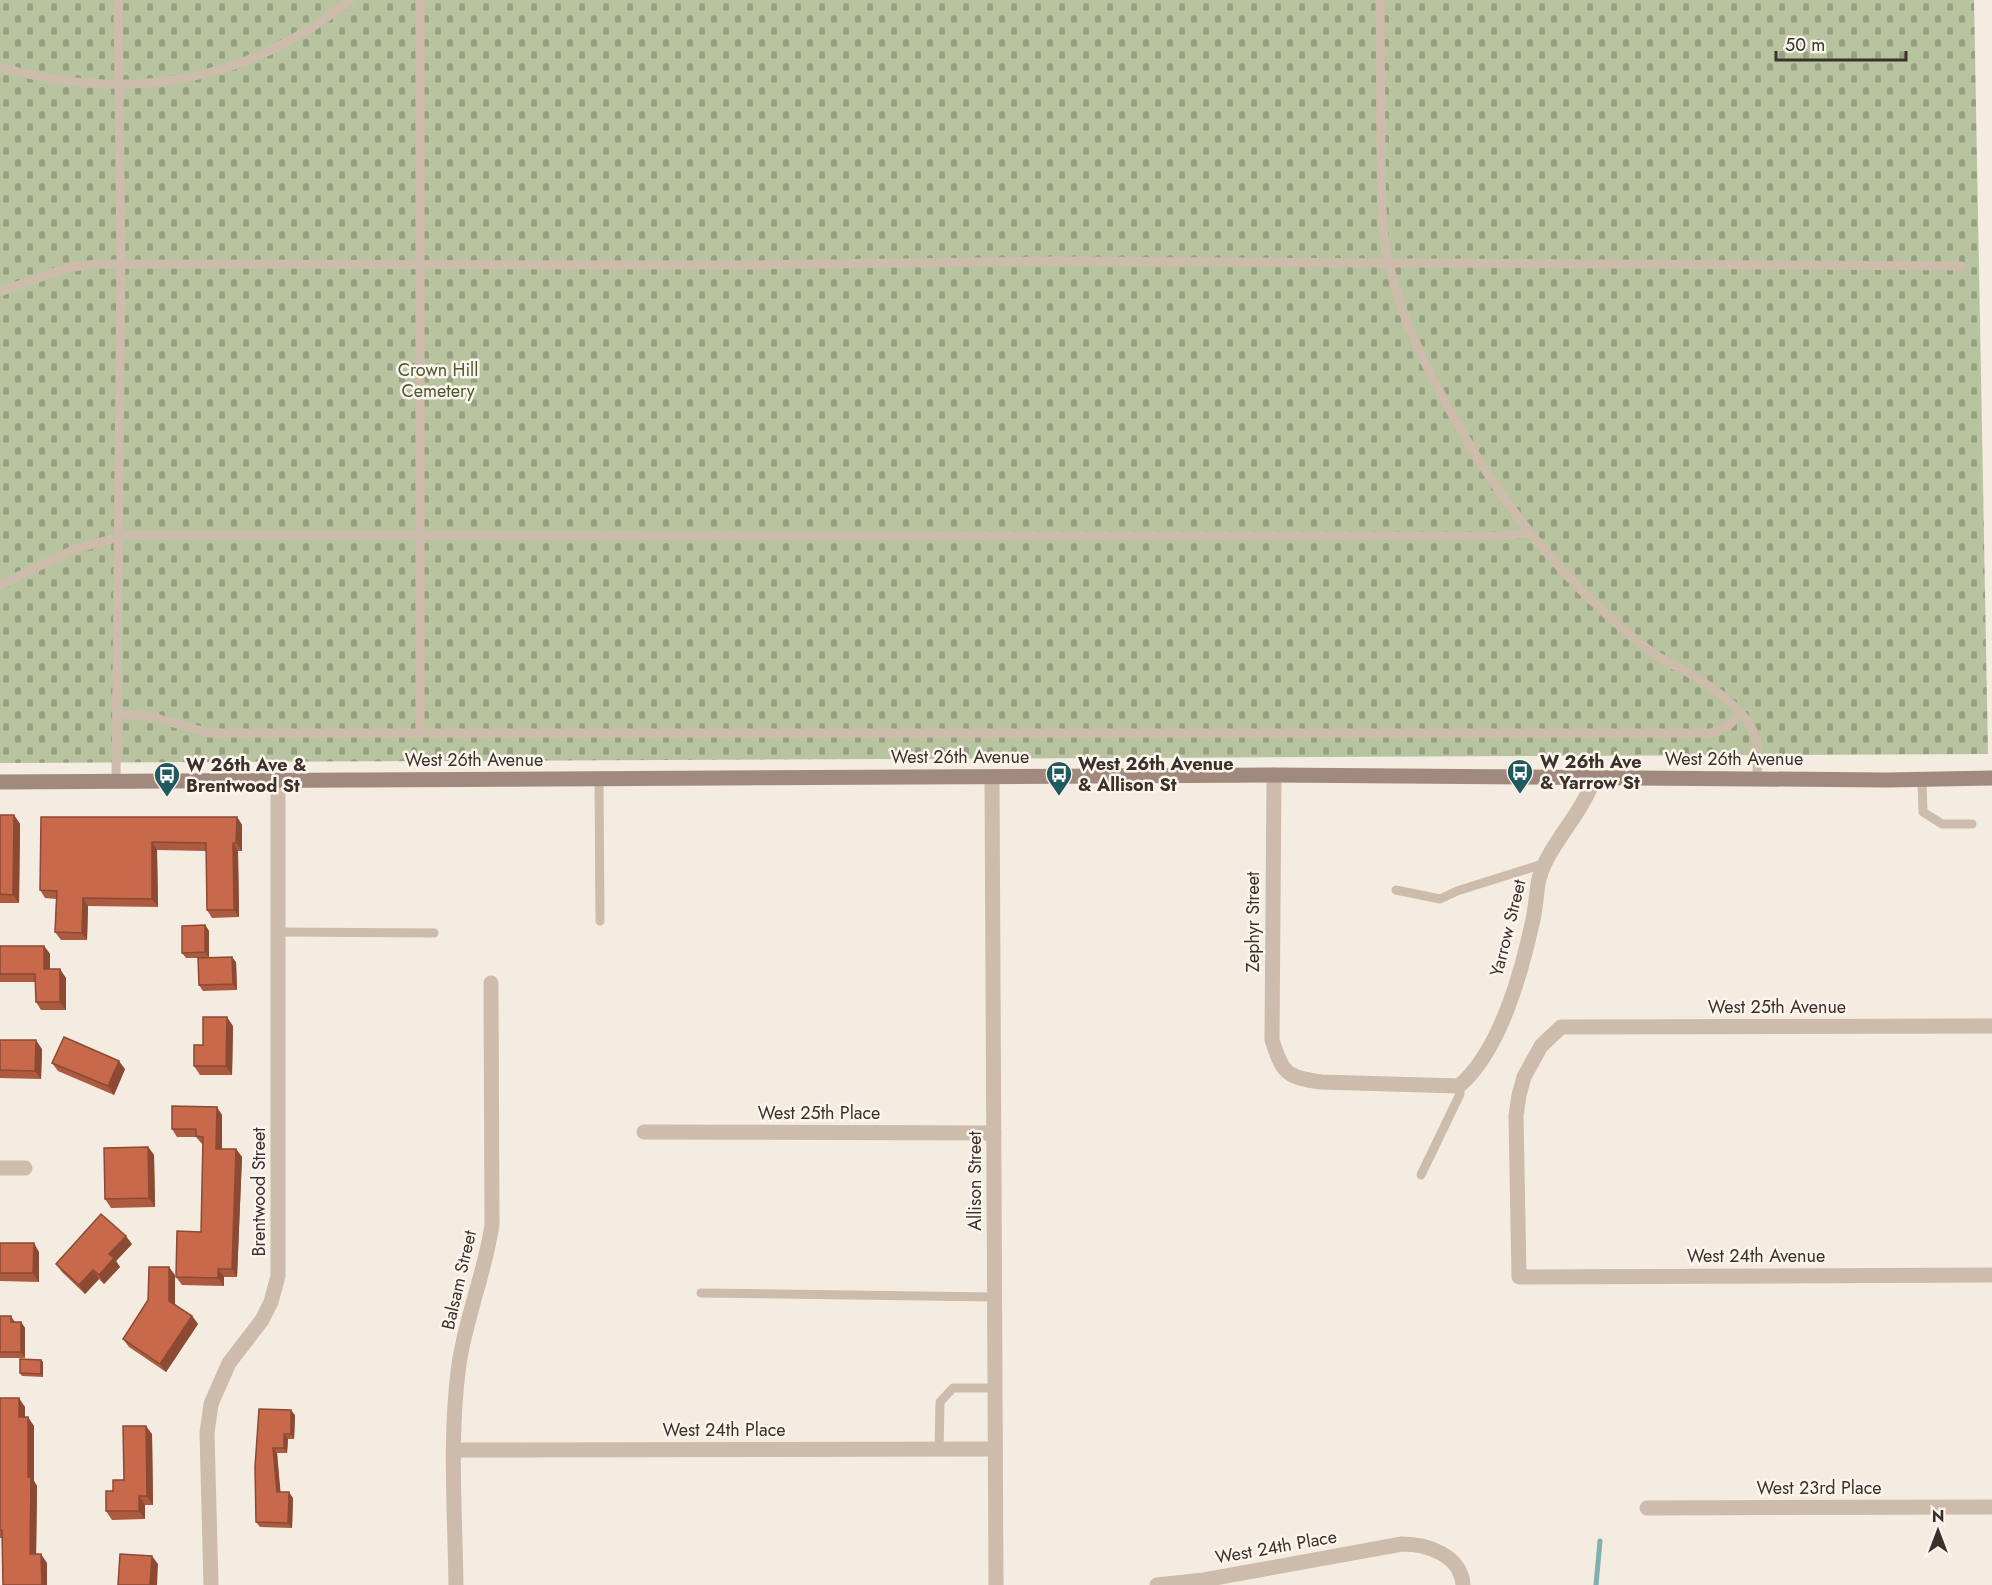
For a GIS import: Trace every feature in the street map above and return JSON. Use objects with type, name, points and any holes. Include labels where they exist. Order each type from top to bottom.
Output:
[{"type":"street","name":"West 26th Avenue","points":[[0,782],[1274,775],[1922,780],[1992,778]]},
{"type":"street","name":"Zephyr Street","points":[[1274,775],[1272,1040],[1281,1068],[1298,1079],[1321,1082],[1459,1086]]},
{"type":"street","name":"Allison Street","points":[[992,777],[996,1585]]},
{"type":"street","name":"Yarrow Street","points":[[1459,1086],[1480,1063],[1509,1002],[1532,926],[1539,879],[1546,863],[1587,799],[1594,778]]},
{"type":"street","name":"Brentwood Street","points":[[212,1585],[207,1433],[211,1404],[229,1363],[262,1320],[271,1302],[278,1276],[278,780]]},
{"type":"street","name":"Balsam Street","points":[[456,1585],[454,1450],[459,1362],[486,1259],[492,1225],[491,983]]},
{"type":"street","name":"West 25th Avenue","points":[[1519,1277],[1516,1116],[1519,1095],[1524,1077],[1541,1046],[1561,1027],[1992,1026]]},
{"type":"street","name":"West 25th Place","points":[[644,1132],[994,1133]]},
{"type":"street","points":[[0,1168],[26,1168]]},
{"type":"street","name":"West 24th Avenue","points":[[1519,1277],[1992,1275]]},
{"type":"street","name":"West 24th Place","points":[[454,1450],[994,1449]]},
{"type":"street","name":"West 23rd Place","points":[[1647,1508],[1992,1507]]},
{"type":"street","name":"West 24th Place","points":[[1157,1585],[1204,1580],[1402,1544],[1422,1544],[1443,1553],[1463,1579],[1463,1585]]},
{"type":"lane","points":[[117,781],[117,536],[121,264],[118,0]]},
{"type":"lane","points":[[0,67],[48,79],[119,86],[193,78],[229,68],[297,38],[350,0]]},
{"type":"lane","points":[[420,0],[420,733]]},
{"type":"lane","points":[[1380,0],[1382,225],[1389,262],[1411,329],[1453,416],[1497,488],[1528,533],[1592,601],[1656,656],[1691,675],[1741,713],[1752,726],[1757,747],[1757,779]]},
{"type":"lane","points":[[0,292],[66,268],[121,264],[753,265],[1048,261],[1961,266]]},
{"type":"lane","points":[[0,585],[75,549],[117,536],[419,534],[1494,536],[1528,533]]},
{"type":"lane","points":[[118,714],[149,716],[209,733],[420,733],[1711,732],[1728,726],[1741,713]]},
{"type":"lane","points":[[599,779],[600,921]]},
{"type":"lane","points":[[1922,780],[1923,812],[1942,824],[1972,824]]},
{"type":"lane","points":[[1396,890],[1440,899],[1457,891],[1546,863]]},
{"type":"lane","points":[[278,932],[434,933]]},
{"type":"lane","points":[[1421,1175],[1460,1094],[1459,1086]]},
{"type":"lane","points":[[701,1293],[994,1297]]},
{"type":"lane","points":[[939,1449],[940,1402],[953,1388],[994,1388]]},
{"type":"green space","name":"Crown Hill Cemetery","points":[[0,0],[1974,0],[1988,754],[0,763]]},
{"type":"building","points":[[0,815],[14,815],[13,895],[0,894]]},
{"type":"building","points":[[41,817],[237,817],[236,843],[233,843],[234,910],[207,910],[206,843],[152,842],[152,899],[83,898],[82,933],[55,932],[57,891],[40,890]]},
{"type":"building","points":[[205,925],[205,952],[182,953],[182,926]]},
{"type":"building","points":[[0,946],[44,946],[44,969],[60,969],[60,1002],[36,1002],[35,974],[0,974]]},
{"type":"building","points":[[232,957],[233,984],[199,985],[198,958]]},
{"type":"building","points":[[203,1017],[227,1017],[226,1066],[194,1066],[194,1045],[203,1045]]},
{"type":"building","points":[[64,1037],[119,1061],[108,1086],[52,1063]]},
{"type":"building","points":[[0,1040],[36,1040],[35,1071],[0,1070]]},
{"type":"building","points":[[172,1106],[217,1107],[216,1149],[236,1149],[232,1269],[218,1269],[218,1278],[176,1277],[177,1231],[201,1232],[203,1137],[196,1136],[196,1129],[172,1129]]},
{"type":"building","points":[[148,1147],[149,1198],[105,1199],[104,1148]]},
{"type":"building","points":[[101,1214],[126,1236],[109,1254],[114,1258],[99,1275],[93,1270],[79,1285],[56,1264]]},
{"type":"building","points":[[0,1243],[34,1243],[33,1273],[0,1273]]},
{"type":"building","points":[[149,1267],[169,1267],[169,1301],[192,1316],[160,1364],[123,1339],[148,1300]]},
{"type":"building","points":[[0,1316],[11,1316],[11,1322],[21,1322],[21,1352],[0,1352]]},
{"type":"building","points":[[20,1359],[41,1360],[41,1374],[20,1373]]},
{"type":"building","points":[[0,1398],[19,1398],[19,1417],[28,1417],[28,1477],[31,1477],[30,1554],[41,1554],[42,1585],[3,1585],[2,1530],[0,1530]]},
{"type":"building","points":[[259,1409],[291,1410],[291,1434],[284,1434],[284,1448],[273,1448],[277,1492],[289,1492],[288,1523],[256,1522],[255,1467]]},
{"type":"building","points":[[123,1426],[146,1426],[147,1496],[139,1496],[139,1511],[106,1511],[106,1491],[113,1491],[113,1480],[124,1480]]},
{"type":"building","points":[[120,1554],[152,1556],[150,1585],[118,1585]]},
{"type":"waterway","points":[[1596,1585],[1600,1541]]},
{"type":"place","name":"W 26th Ave & Yarrow St","points":[[1520,795]]},
{"type":"place","name":"West 26th Avenue & Allison St","points":[[1059,797]]},
{"type":"place","name":"W 26th Ave & Brentwood St","points":[[167,798]]}]
